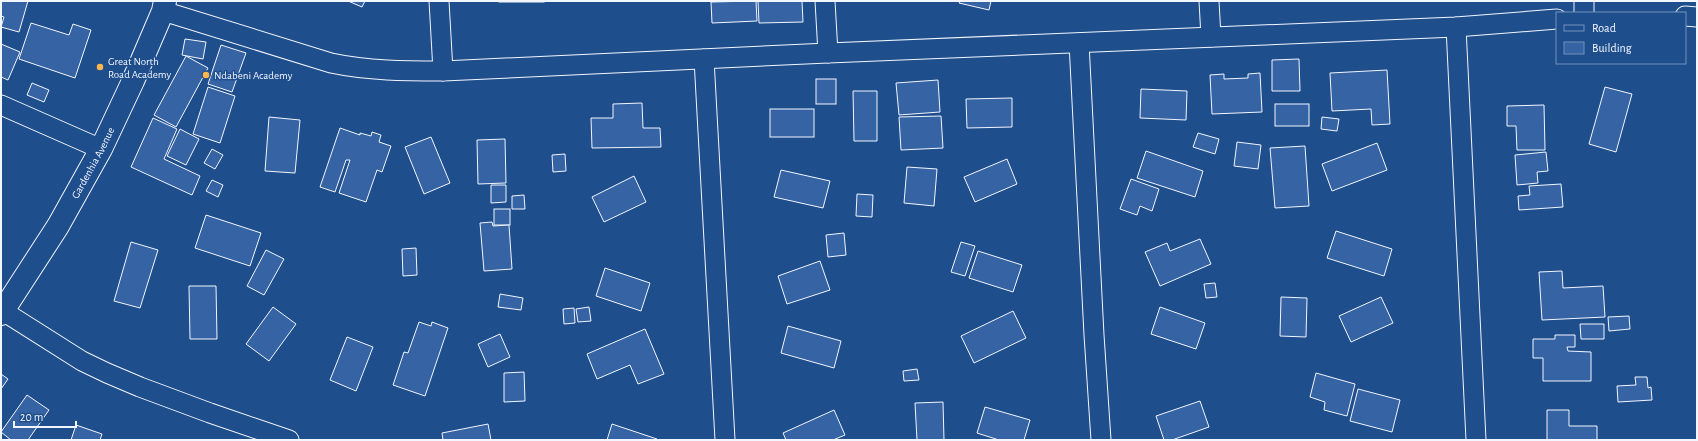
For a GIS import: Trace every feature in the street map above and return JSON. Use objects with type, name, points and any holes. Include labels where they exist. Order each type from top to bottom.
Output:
[{"type":"main road","name":"Gardenhia Avenue","points":[[2,312],[58,226],[102,149],[133,81],[164,6]]},
{"type":"street","points":[[439,1],[443,71]]},
{"type":"street","points":[[825,1],[828,53]]},
{"type":"street","points":[[1209,1],[1211,37]]},
{"type":"street","points":[[1584,1],[1584,12]]},
{"type":"street","points":[[164,6],[331,63],[356,68],[385,71],[443,71],[828,53],[1456,27],[1556,19]]},
{"type":"street","points":[[1686,16],[1697,17]]},
{"type":"street","points":[[1456,27],[1476,440]]},
{"type":"street","points":[[1079,43],[1101,440]]},
{"type":"street","points":[[704,59],[725,440]]},
{"type":"street","points":[[1,105],[102,149]]},
{"type":"street","points":[[2,312],[82,361],[107,373],[210,413],[289,440]]},
{"type":"building","points":[[1,1],[28,1],[19,32],[1,27],[4,17],[1,16]]},
{"type":"building","points":[[348,1],[365,1],[362,7]]},
{"type":"building","points":[[544,1],[544,2],[499,2]]},
{"type":"building","points":[[756,1],[757,21],[712,23],[711,2]]},
{"type":"building","points":[[758,1],[802,1],[803,22],[759,23]]},
{"type":"building","points":[[960,1],[991,1],[989,10],[959,3]]},
{"type":"building","points":[[31,23],[69,35],[73,24],[91,30],[75,78],[19,59]]},
{"type":"building","points":[[185,39],[206,42],[203,59],[182,55]]},
{"type":"building","points":[[1,44],[20,52],[8,80],[1,77]]},
{"type":"building","points":[[221,45],[246,53],[232,92],[208,84]]},
{"type":"building","points":[[186,56],[208,68],[176,127],[154,115]]},
{"type":"building","points":[[1299,59],[1300,91],[1272,91],[1272,60]]},
{"type":"building","points":[[1387,70],[1390,124],[1372,125],[1371,109],[1332,111],[1330,73]]},
{"type":"building","points":[[1260,73],[1262,112],[1212,114],[1210,75],[1224,74],[1224,79],[1248,78],[1248,74]]},
{"type":"building","points":[[816,79],[836,79],[836,104],[816,104]]},
{"type":"building","points":[[938,80],[940,112],[899,115],[896,83]]},
{"type":"building","points":[[32,83],[49,90],[44,102],[27,95]]},
{"type":"building","points":[[208,87],[235,96],[220,143],[193,134]]},
{"type":"building","points":[[1605,87],[1632,94],[1616,152],[1589,144]]},
{"type":"building","points":[[1141,89],[1187,91],[1186,120],[1140,118]]},
{"type":"building","points":[[853,91],[877,91],[877,141],[854,141]]},
{"type":"building","points":[[1012,98],[1012,127],[967,128],[966,99]]},
{"type":"building","points":[[642,103],[643,128],[660,128],[661,147],[592,148],[591,118],[613,118],[613,104]]},
{"type":"building","points":[[1275,104],[1309,104],[1309,126],[1275,126]]},
{"type":"building","points":[[1544,105],[1545,150],[1517,150],[1516,126],[1507,126],[1507,106]]},
{"type":"building","points":[[770,109],[814,109],[814,137],[770,137]]},
{"type":"building","points":[[941,116],[943,148],[901,150],[899,117]]},
{"type":"building","points":[[269,117],[300,120],[295,173],[265,171]]},
{"type":"building","points":[[1322,117],[1339,119],[1337,131],[1321,129]]},
{"type":"building","points":[[153,118],[177,129],[164,159],[200,176],[192,195],[131,167]]},
{"type":"building","points":[[340,128],[360,135],[360,133],[371,136],[372,132],[381,135],[379,142],[391,146],[382,172],[377,170],[366,202],[339,193],[350,160],[346,160],[335,192],[320,187]]},
{"type":"building","points":[[180,129],[199,139],[186,165],[167,156]]},
{"type":"building","points":[[1198,133],[1219,139],[1215,154],[1193,147]]},
{"type":"building","points":[[431,137],[450,183],[424,194],[405,147]]},
{"type":"building","points":[[505,139],[506,183],[478,184],[477,140]]},
{"type":"building","points":[[1237,142],[1261,145],[1258,169],[1234,166]]},
{"type":"building","points":[[1377,143],[1387,170],[1332,191],[1322,164]]},
{"type":"building","points":[[1305,146],[1309,206],[1275,208],[1270,148]]},
{"type":"building","points":[[212,149],[223,155],[215,169],[204,163]]},
{"type":"building","points":[[1146,151],[1203,171],[1195,197],[1137,178]]},
{"type":"building","points":[[1546,152],[1548,171],[1537,172],[1538,183],[1517,185],[1515,155]]},
{"type":"building","points":[[565,154],[566,171],[553,172],[552,155]]},
{"type":"building","points":[[1007,159],[1017,184],[975,202],[964,177]]},
{"type":"building","points":[[907,167],[937,169],[934,206],[904,203]]},
{"type":"building","points":[[781,170],[830,181],[823,208],[774,197]]},
{"type":"building","points":[[634,176],[646,202],[604,222],[592,197]]},
{"type":"building","points":[[1131,179],[1159,189],[1152,211],[1140,206],[1137,215],[1120,209]]},
{"type":"building","points":[[212,180],[223,185],[218,197],[206,191]]},
{"type":"building","points":[[1561,184],[1563,207],[1519,210],[1518,196],[1530,195],[1529,186]]},
{"type":"building","points":[[491,185],[506,185],[506,202],[491,203]]},
{"type":"building","points":[[857,194],[873,195],[872,217],[856,216]]},
{"type":"building","points":[[524,195],[525,209],[512,209],[512,196]]},
{"type":"building","points":[[494,209],[510,209],[510,225],[494,225]]},
{"type":"building","points":[[206,215],[261,233],[250,266],[195,248]]},
{"type":"building","points":[[492,222],[493,226],[509,225],[512,269],[484,271],[480,223]]},
{"type":"building","points":[[1336,231],[1392,249],[1384,276],[1327,258]]},
{"type":"building","points":[[844,233],[846,255],[828,257],[826,235]]},
{"type":"building","points":[[1200,239],[1211,264],[1160,286],[1145,252],[1167,243],[1170,251]]},
{"type":"building","points":[[131,242],[158,250],[140,308],[114,301]]},
{"type":"building","points":[[961,242],[975,246],[965,276],[951,272]]},
{"type":"building","points":[[416,248],[417,275],[403,276],[402,249]]},
{"type":"building","points":[[266,250],[284,259],[264,295],[247,286]]},
{"type":"building","points":[[978,251],[1022,265],[1013,292],[969,278]]},
{"type":"building","points":[[820,261],[830,290],[787,304],[778,276]]},
{"type":"building","points":[[605,268],[650,283],[641,311],[596,296]]},
{"type":"building","points":[[1562,271],[1563,288],[1603,286],[1605,317],[1542,320],[1539,272]]},
{"type":"building","points":[[1215,283],[1217,297],[1206,298],[1204,284]]},
{"type":"building","points":[[189,286],[216,286],[217,339],[190,339]]},
{"type":"building","points":[[500,294],[523,298],[521,310],[498,307]]},
{"type":"building","points":[[1281,297],[1307,298],[1306,337],[1280,336]]},
{"type":"building","points":[[1381,297],[1393,323],[1351,342],[1339,316]]},
{"type":"building","points":[[273,307],[296,324],[269,361],[246,344]]},
{"type":"building","points":[[589,307],[591,321],[578,322],[576,309]]},
{"type":"building","points":[[1160,307],[1205,323],[1196,349],[1151,334]]},
{"type":"building","points":[[574,308],[575,323],[564,324],[563,309]]},
{"type":"building","points":[[1013,311],[1026,338],[974,363],[961,336]]},
{"type":"building","points":[[1629,316],[1630,329],[1609,331],[1608,317]]},
{"type":"building","points":[[419,322],[431,326],[432,322],[448,328],[425,396],[393,385],[404,352],[408,353]]},
{"type":"building","points":[[1580,324],[1604,324],[1604,339],[1581,339]]},
{"type":"building","points":[[788,326],[841,341],[834,368],[781,353]]},
{"type":"building","points":[[645,329],[664,374],[638,384],[630,365],[597,379],[587,354]]},
{"type":"building","points":[[500,334],[510,357],[488,367],[478,344]]},
{"type":"building","points":[[1555,335],[1575,335],[1575,347],[1567,347],[1568,351],[1591,352],[1591,381],[1543,381],[1543,358],[1533,358],[1533,339],[1555,339]]},
{"type":"building","points":[[347,337],[373,347],[356,391],[330,380]]},
{"type":"building","points":[[917,369],[919,380],[904,381],[903,371]]},
{"type":"building","points":[[524,372],[525,401],[504,402],[504,373]]},
{"type":"building","points":[[1316,373],[1355,384],[1347,416],[1324,410],[1325,402],[1310,397]]},
{"type":"building","points":[[1,374],[8,379],[1,389]]},
{"type":"building","points":[[1635,377],[1647,377],[1648,388],[1651,387],[1652,400],[1618,402],[1617,386],[1636,385]]},
{"type":"building","points":[[1358,389],[1400,400],[1392,432],[1350,421]]},
{"type":"building","points":[[27,395],[49,410],[28,440],[11,440],[1,432]]},
{"type":"building","points":[[1200,401],[1209,427],[1172,440],[1164,440],[1156,416]]},
{"type":"building","points":[[943,402],[944,440],[917,440],[915,403]]},
{"type":"building","points":[[985,407],[1030,420],[1024,440],[999,440],[977,433]]},
{"type":"building","points":[[834,410],[845,435],[833,440],[786,440],[783,433]]},
{"type":"building","points":[[1547,410],[1569,410],[1569,426],[1597,426],[1597,440],[1547,440]]},
{"type":"building","points":[[488,424],[491,440],[443,440],[442,433]]},
{"type":"building","points":[[612,424],[657,439],[607,440]]},
{"type":"building","points":[[76,425],[102,434],[100,440],[71,440]]},
{"type":"place","name":"Great North Road Academy","points":[[100,67]]},
{"type":"place","name":"Ndabeni Academy","points":[[206,75]]}]
